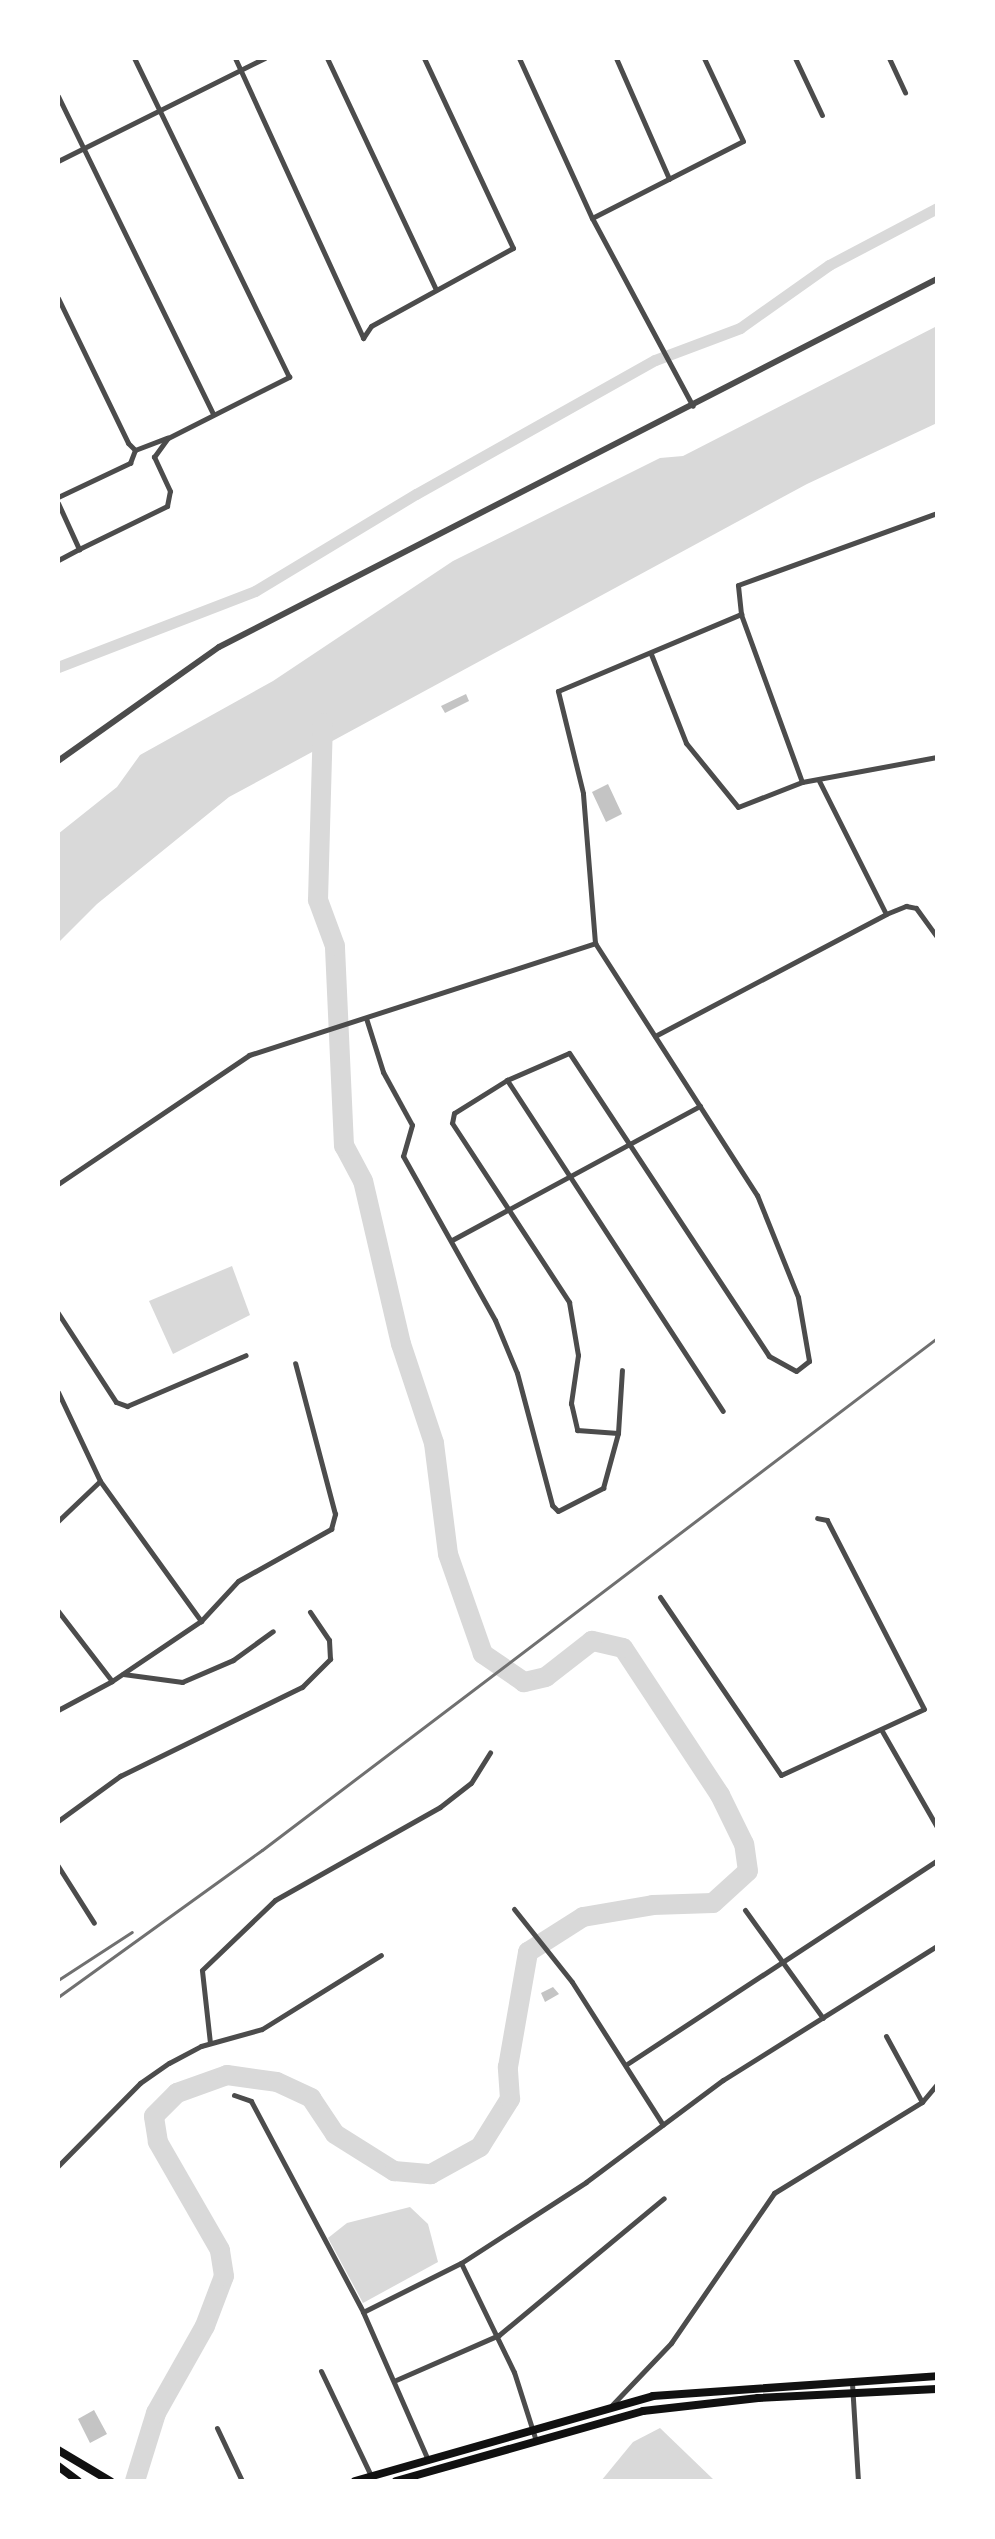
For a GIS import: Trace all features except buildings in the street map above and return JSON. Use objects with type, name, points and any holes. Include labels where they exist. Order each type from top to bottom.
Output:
[{"type":"highway","points":[[355,2481],[612,2405],[686,2392],[937,2376]]},
{"type":"highway","points":[[396,2481],[643,2411],[758,2398],[937,2389]]},
{"type":"highway","points":[[58,2450],[110,2481]]},
{"type":"highway","points":[[58,2466],[73,2480]]},
{"type":"street","points":[[134,58],[289,377],[168,438],[135,450]]},
{"type":"street","points":[[235,58],[363,338],[371,326],[513,248],[424,58]]},
{"type":"street","points":[[58,161],[265,58]]},
{"type":"street","points":[[327,58],[436,290]]},
{"type":"street","points":[[519,58],[592,218],[693,406]]},
{"type":"street","points":[[616,58],[669,179]]},
{"type":"street","points":[[592,218],[743,141],[704,58]]},
{"type":"street","points":[[795,58],[822,115]]},
{"type":"street","points":[[889,58],[905,93]]},
{"type":"street","points":[[58,96],[213,414]]},
{"type":"street","points":[[58,761],[219,647],[937,279]]},
{"type":"street","points":[[58,298],[135,450],[130,463],[58,497]]},
{"type":"street","points":[[58,560],[167,506],[170,491],[154,457],[168,438]]},
{"type":"street","points":[[58,503],[79,549]]},
{"type":"street","points":[[802,782],[741,614],[738,585],[937,513]]},
{"type":"street","points":[[618,1433],[577,1430],[572,1421],[578,1355],[569,1302],[510,1207],[452,1123],[454,1113],[507,1080],[569,1053],[769,1356],[796,1371],[809,1361],[798,1297],[757,1195],[595,943],[583,793],[558,691],[741,614]]},
{"type":"street","points":[[651,654],[686,743],[738,807],[802,782],[937,757]]},
{"type":"street","points":[[819,781],[886,914]]},
{"type":"street","points":[[655,1036],[906,906],[916,908],[937,937]]},
{"type":"street","points":[[58,1184],[219,1072],[249,1055],[595,943]]},
{"type":"street","points":[[366,1018],[383,1072],[412,1125],[403,1156],[452,1240],[517,1373],[552,1505],[558,1511],[603,1488],[618,1433],[622,1370]]},
{"type":"street","points":[[507,1080],[723,1411]]},
{"type":"street","points":[[452,1240],[700,1106]]},
{"type":"street","points":[[58,1313],[116,1402],[127,1406],[246,1355]]},
{"type":"street","points":[[58,1710],[112,1681],[201,1621],[238,1581],[331,1529],[335,1514],[295,1363]]},
{"type":"street","points":[[58,1392],[100,1481],[201,1621]]},
{"type":"street","points":[[58,1521],[100,1481]]},
{"type":"street","points":[[660,1597],[781,1775],[882,1731],[924,1709],[827,1520],[817,1518]]},
{"type":"street","points":[[58,1611],[112,1681]]},
{"type":"street","points":[[58,1821],[120,1776],[302,1687],[330,1659],[329,1640],[310,1612]]},
{"type":"street","points":[[122,1674],[182,1682],[233,1660],[273,1631]]},
{"type":"street","points":[[882,1731],[937,1827]]},
{"type":"street","points":[[210,2043],[202,1970],[275,1900],[440,1807],[471,1783],[490,1752]]},
{"type":"street","points":[[627,2064],[937,1860]]},
{"type":"street","points":[[58,1866],[94,1923]]},
{"type":"street","points":[[514,1909],[627,2064],[663,2125]]},
{"type":"street","points":[[745,1910],[823,2018]]},
{"type":"street","points":[[363,2312],[461,2263],[586,2182],[663,2125],[823,2018],[937,1946]]},
{"type":"street","points":[[58,2166],[140,2083],[210,2043],[262,2029],[381,1955]]},
{"type":"street","points":[[886,2036],[922,2102]]},
{"type":"street","points":[[612,2405],[671,2343],[774,2193],[922,2102],[937,2084]]},
{"type":"street","points":[[234,2095],[251,2101],[363,2312],[396,2380],[428,2460]]},
{"type":"street","points":[[396,2380],[499,2335],[664,2198]]},
{"type":"street","points":[[461,2263],[499,2335],[536,2441]]},
{"type":"street","points":[[321,2371],[371,2476]]},
{"type":"street","points":[[852,2383],[858,2481]]},
{"type":"street","points":[[217,2428],[242,2481]]},
{"type":"shaded area","points":[[937,326],[937,423],[807,484],[229,797],[97,904],[58,943],[58,834],[117,787],[140,755],[273,681],[453,561],[660,458],[683,456]]},
{"type":"shaded area","points":[[232,1266],[250,1315],[173,1354],[149,1301]]},
{"type":"shaded area","points":[[410,2207],[428,2224],[438,2262],[363,2303],[328,2238],[347,2223]]},
{"type":"shaded area","points":[[660,2428],[715,2481],[601,2481],[633,2442]]},
{"type":"waterway","points":[[58,667],[255,591],[416,494],[655,360],[740,328],[829,265],[937,208]]},
{"type":"waterway","points":[[135,2481],[156,2413],[205,2326],[224,2276],[220,2250],[158,2142],[154,2116],[177,2093],[227,2075],[277,2082],[311,2098],[335,2134],[394,2171],[431,2174],[480,2147],[510,2099],[508,2067],[528,1952],[583,1917],[653,1905],[713,1903],[748,1871],[744,1844],[720,1795],[623,1648],[592,1641],[546,1677],[524,1682],[483,1654],[448,1554],[434,1443],[401,1344],[363,1181],[344,1146],[335,946],[318,900],[323,723]]},
{"type":"railway","points":[[58,1997],[262,1850],[937,1338]]},
{"type":"railway","points":[[58,1980],[132,1932]]}]
